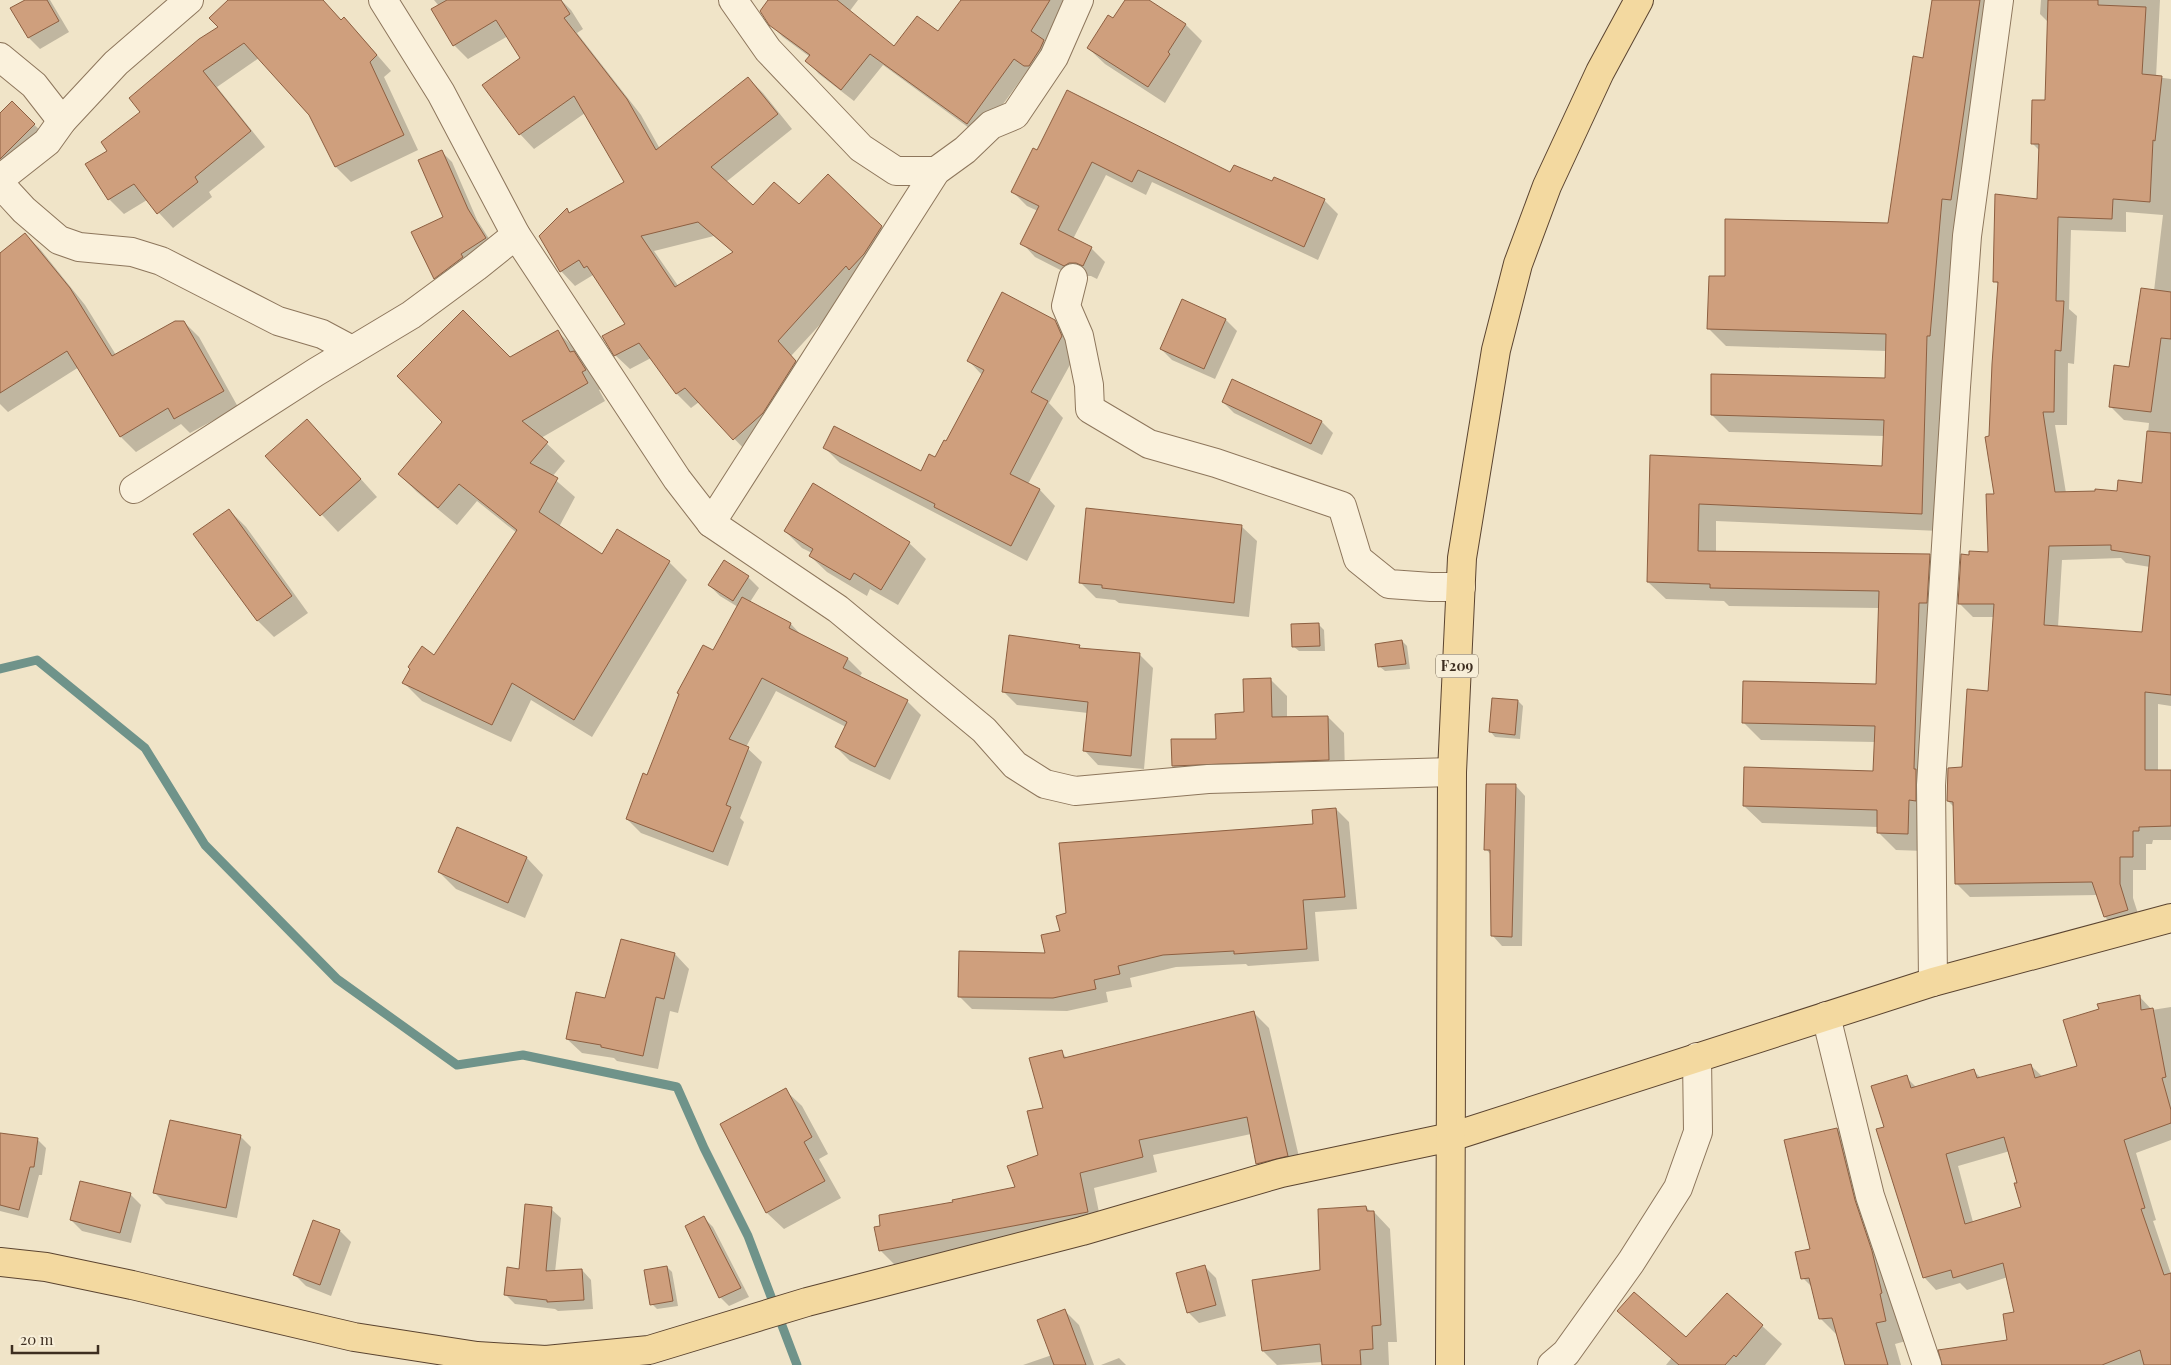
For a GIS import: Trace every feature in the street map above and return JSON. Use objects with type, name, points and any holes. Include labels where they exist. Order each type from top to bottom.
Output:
[{"type":"main road","name":"F209","points":[[1450,1365],[1452,772],[1462,558],[1496,350],[1518,264],[1547,186],[1600,72],[1639,0]]},
{"type":"main road","points":[[0,1262],[46,1267],[132,1285],[354,1337],[477,1356],[546,1360],[647,1358],[752,1319],[808,1302],[1082,1231],[1281,1173],[1451,1137],[1934,982],[2171,918]]},
{"type":"street","points":[[0,179],[47,142],[62,121],[116,63],[189,0]]},
{"type":"street","points":[[383,0],[441,93],[516,235],[676,479],[711,524],[838,609],[984,730],[1015,765],[1045,784],[1075,791],[1208,779],[1452,772]]},
{"type":"street","points":[[733,0],[768,50],[862,148],[896,171],[936,171]]},
{"type":"street","points":[[711,524],[936,171],[991,126],[1015,115],[1054,57],[1072,13],[1080,0]]},
{"type":"street","points":[[1934,982],[1931,785],[1955,407],[1967,236],[1999,0]]},
{"type":"street","points":[[0,57],[34,84],[62,121]]},
{"type":"street","points":[[0,184],[24,210],[59,240],[79,247],[132,252],[161,260],[278,321],[322,334],[352,350]]},
{"type":"street","points":[[134,489],[352,350],[411,315],[476,268],[516,235]]},
{"type":"street","points":[[1073,278],[1066,306],[1079,336],[1089,385],[1090,409],[1149,444],[1225,466],[1342,506],[1358,559],[1389,584],[1430,588],[1461,588]]},
{"type":"street","points":[[1826,1016],[1870,1196],[1927,1365]]},
{"type":"street","points":[[1552,1365],[1566,1352],[1625,1270],[1678,1188],[1698,1132],[1697,1057]]},
{"type":"building","points":[[25,0],[47,0],[59,21],[28,38],[10,8]]},
{"type":"building","points":[[228,0],[323,0],[341,20],[344,17],[377,55],[370,62],[404,135],[335,167],[309,115],[244,43],[203,71],[251,131],[195,177],[198,182],[157,214],[134,184],[108,200],[85,164],[107,151],[101,142],[140,112],[129,98],[199,39],[218,27],[209,18]]},
{"type":"building","points":[[447,0],[561,0],[570,14],[564,18],[627,99],[656,150],[748,77],[778,114],[711,167],[753,205],[774,182],[799,204],[828,174],[882,226],[864,254],[849,270],[846,266],[778,341],[796,361],[763,413],[733,440],[685,388],[676,394],[639,343],[614,356],[602,336],[625,324],[587,266],[584,268],[579,260],[560,272],[539,236],[567,208],[569,213],[624,182],[574,96],[519,135],[482,85],[520,58],[496,20],[453,46],[431,9]],"holes":[[[698,222],[733,252],[675,287],[641,236]]]},
{"type":"building","points":[[768,0],[837,0],[894,46],[917,16],[938,31],[961,0],[1050,0],[1031,31],[1044,40],[1029,66],[1024,66],[1014,59],[967,124],[870,54],[841,90],[805,61],[810,55],[769,25],[760,11]]},
{"type":"building","points":[[1125,0],[1149,0],[1186,24],[1168,52],[1170,54],[1148,87],[1087,48],[1108,15],[1113,18]]},
{"type":"building","points":[[1932,0],[1980,0],[1951,200],[1942,199],[1930,336],[1927,336],[1922,514],[1699,504],[1698,551],[1930,554],[1927,603],[1919,603],[1914,769],[1916,769],[1916,801],[1909,800],[1908,834],[1877,833],[1877,810],[1743,806],[1744,767],[1873,771],[1875,726],[1742,723],[1743,681],[1876,684],[1879,591],[1710,588],[1710,584],[1647,582],[1650,455],[1882,466],[1884,420],[1711,415],[1711,374],[1885,378],[1886,334],[1707,329],[1709,276],[1725,276],[1725,219],[1888,223],[1913,56],[1923,58]]},
{"type":"building","points":[[2048,0],[2098,0],[2098,5],[2146,7],[2142,74],[2162,76],[2155,141],[2153,140],[2150,202],[2113,199],[2112,219],[2058,217],[2056,301],[2064,301],[2061,351],[2055,350],[2054,412],[2043,412],[2055,492],[2095,491],[2095,489],[2117,491],[2118,480],[2142,483],[2147,431],[2171,433],[2171,695],[2145,692],[2145,770],[2171,770],[2171,826],[2139,827],[2139,831],[2133,831],[2133,857],[2120,857],[2120,884],[2128,910],[2104,917],[2092,882],[1955,884],[1953,802],[1947,801],[1948,768],[1962,767],[1967,689],[1988,691],[1994,604],[1958,604],[1961,554],[1969,555],[1969,551],[1988,552],[1986,494],[1994,494],[1985,437],[1989,436],[1998,282],[1993,282],[1995,194],[2037,199],[2039,144],[2031,144],[2032,100],[2045,100]],"holes":[[[2111,545],[2111,550],[2150,556],[2142,632],[2044,625],[2049,546]]]},
{"type":"building","points":[[1067,90],[1230,172],[1234,165],[1272,181],[1274,177],[1325,199],[1304,247],[1138,170],[1132,182],[1092,162],[1058,230],[1092,247],[1083,266],[1069,263],[1064,266],[1020,244],[1039,206],[1011,192],[1033,148],[1037,150]]},
{"type":"building","points":[[12,101],[35,124],[0,159],[0,113]]},
{"type":"building","points":[[442,150],[468,209],[486,238],[461,254],[463,257],[434,279],[411,232],[443,217],[418,160]]},
{"type":"building","points":[[25,233],[70,288],[112,356],[175,321],[184,321],[224,391],[174,419],[168,408],[120,437],[67,351],[0,393],[0,253]]},
{"type":"building","points":[[2141,288],[2171,292],[2171,339],[2161,338],[2151,412],[2109,407],[2114,365],[2129,367]]},
{"type":"building","points":[[1002,292],[1055,320],[1062,336],[1031,392],[1048,401],[1010,474],[1040,489],[1011,546],[934,507],[935,504],[823,448],[834,426],[921,471],[929,454],[935,457],[944,440],[946,441],[984,370],[967,361]]},
{"type":"building","points":[[1182,299],[1226,319],[1204,369],[1160,349]]},
{"type":"building","points":[[463,310],[510,357],[558,330],[570,352],[574,351],[586,370],[582,372],[588,383],[522,421],[548,442],[530,463],[558,478],[539,512],[602,554],[617,529],[670,561],[574,720],[512,683],[492,725],[402,683],[410,669],[408,667],[422,646],[434,655],[517,530],[459,484],[438,508],[398,474],[442,422],[397,376]]},
{"type":"building","points":[[1232,379],[1322,421],[1311,444],[1222,402]]},
{"type":"building","points":[[307,419],[361,479],[320,516],[265,456]]},
{"type":"building","points":[[813,483],[910,542],[881,590],[854,573],[850,580],[809,556],[813,549],[784,531]]},
{"type":"building","points":[[1086,508],[1242,525],[1234,603],[1102,588],[1102,585],[1079,583]]},
{"type":"building","points":[[229,509],[292,596],[257,621],[193,534]]},
{"type":"building","points":[[724,560],[749,576],[733,601],[708,585]]},
{"type":"building","points":[[742,597],[791,623],[789,628],[848,658],[843,668],[908,700],[875,767],[835,747],[847,722],[762,678],[729,739],[749,747],[726,805],[731,807],[713,852],[626,819],[643,773],[647,775],[679,694],[677,693],[703,645],[713,650]]},
{"type":"building","points":[[1319,623],[1320,646],[1292,647],[1291,624]]},
{"type":"building","points":[[1009,635],[1080,645],[1079,648],[1140,653],[1131,756],[1083,751],[1088,702],[1002,692]]},
{"type":"building","points":[[1402,640],[1406,664],[1378,667],[1375,644]]},
{"type":"building","points":[[1271,678],[1272,717],[1328,716],[1329,760],[1172,766],[1171,739],[1216,739],[1215,714],[1244,712],[1243,679]]},
{"type":"building","points":[[1492,698],[1518,700],[1515,735],[1489,732]]},
{"type":"building","points":[[1486,784],[1516,784],[1512,937],[1491,936],[1490,850],[1484,850]]},
{"type":"building","points":[[1336,808],[1345,897],[1303,900],[1307,949],[1234,954],[1234,951],[1163,955],[1118,966],[1120,974],[1094,980],[1096,989],[1053,998],[958,997],[959,951],[1045,953],[1041,935],[1060,931],[1056,916],[1066,913],[1059,843],[1313,824],[1312,810]]},
{"type":"building","points":[[457,827],[527,857],[508,903],[438,872]]},
{"type":"building","points":[[621,939],[675,953],[664,999],[656,997],[643,1056],[601,1047],[601,1045],[566,1039],[576,992],[605,998]]},
{"type":"building","points":[[2140,995],[2141,1010],[2153,1008],[2166,1077],[2162,1078],[2171,1110],[2171,1123],[2124,1140],[2145,1208],[2141,1209],[2164,1275],[2171,1273],[2171,1365],[2144,1365],[2140,1350],[2102,1365],[1942,1365],[1938,1350],[2007,1340],[2003,1314],[2014,1312],[2003,1263],[1953,1278],[1951,1270],[1923,1278],[1876,1129],[1884,1127],[1871,1086],[1907,1075],[1911,1088],[1974,1069],[1977,1078],[2031,1064],[2035,1078],[2077,1066],[2063,1020],[2099,1009],[2097,1004]],"holes":[[[2004,1137],[2017,1183],[2014,1183],[2021,1207],[1965,1224],[1946,1154]]]},
{"type":"building","points":[[1254,1011],[1288,1156],[1256,1164],[1247,1117],[1139,1140],[1143,1157],[1080,1173],[1088,1212],[879,1251],[874,1227],[880,1226],[879,1215],[953,1202],[952,1200],[1015,1187],[1007,1166],[1038,1155],[1027,1111],[1043,1108],[1029,1058],[1062,1050],[1064,1058]]},
{"type":"building","points":[[786,1088],[812,1137],[804,1142],[825,1181],[766,1213],[720,1124]]},
{"type":"building","points":[[170,1120],[241,1135],[226,1208],[153,1193]]},
{"type":"building","points":[[1837,1128],[1855,1200],[1872,1251],[1882,1293],[1880,1294],[1886,1321],[1876,1323],[1888,1365],[1845,1365],[1832,1318],[1819,1319],[1809,1278],[1801,1279],[1795,1252],[1810,1249],[1784,1140]]},
{"type":"building","points":[[0,1133],[38,1138],[34,1167],[30,1167],[19,1210],[0,1205]]},
{"type":"building","points":[[80,1181],[131,1193],[120,1233],[70,1220]]},
{"type":"building","points":[[525,1204],[552,1207],[546,1271],[582,1269],[584,1300],[547,1302],[547,1300],[504,1295],[507,1267],[519,1269]]},
{"type":"building","points":[[1366,1206],[1367,1211],[1374,1211],[1381,1325],[1372,1326],[1373,1349],[1360,1350],[1361,1365],[1322,1365],[1320,1344],[1262,1351],[1252,1280],[1320,1270],[1318,1209]]},
{"type":"building","points":[[704,1216],[741,1288],[719,1298],[685,1226]]},
{"type":"building","points":[[313,1220],[340,1230],[320,1285],[293,1275]]},
{"type":"building","points":[[1205,1265],[1216,1305],[1187,1313],[1176,1273]]},
{"type":"building","points":[[667,1266],[673,1301],[650,1305],[644,1270]]},
{"type":"building","points":[[1634,1292],[1686,1337],[1727,1293],[1763,1325],[1736,1357],[1734,1355],[1725,1365],[1679,1365],[1617,1311]]},
{"type":"building","points":[[1065,1309],[1086,1365],[1054,1365],[1037,1320]]},
{"type":"waterway","points":[[0,669],[37,660],[145,748],[205,845],[337,979],[457,1065],[523,1055],[677,1087],[704,1148],[748,1236],[797,1365]]}]
